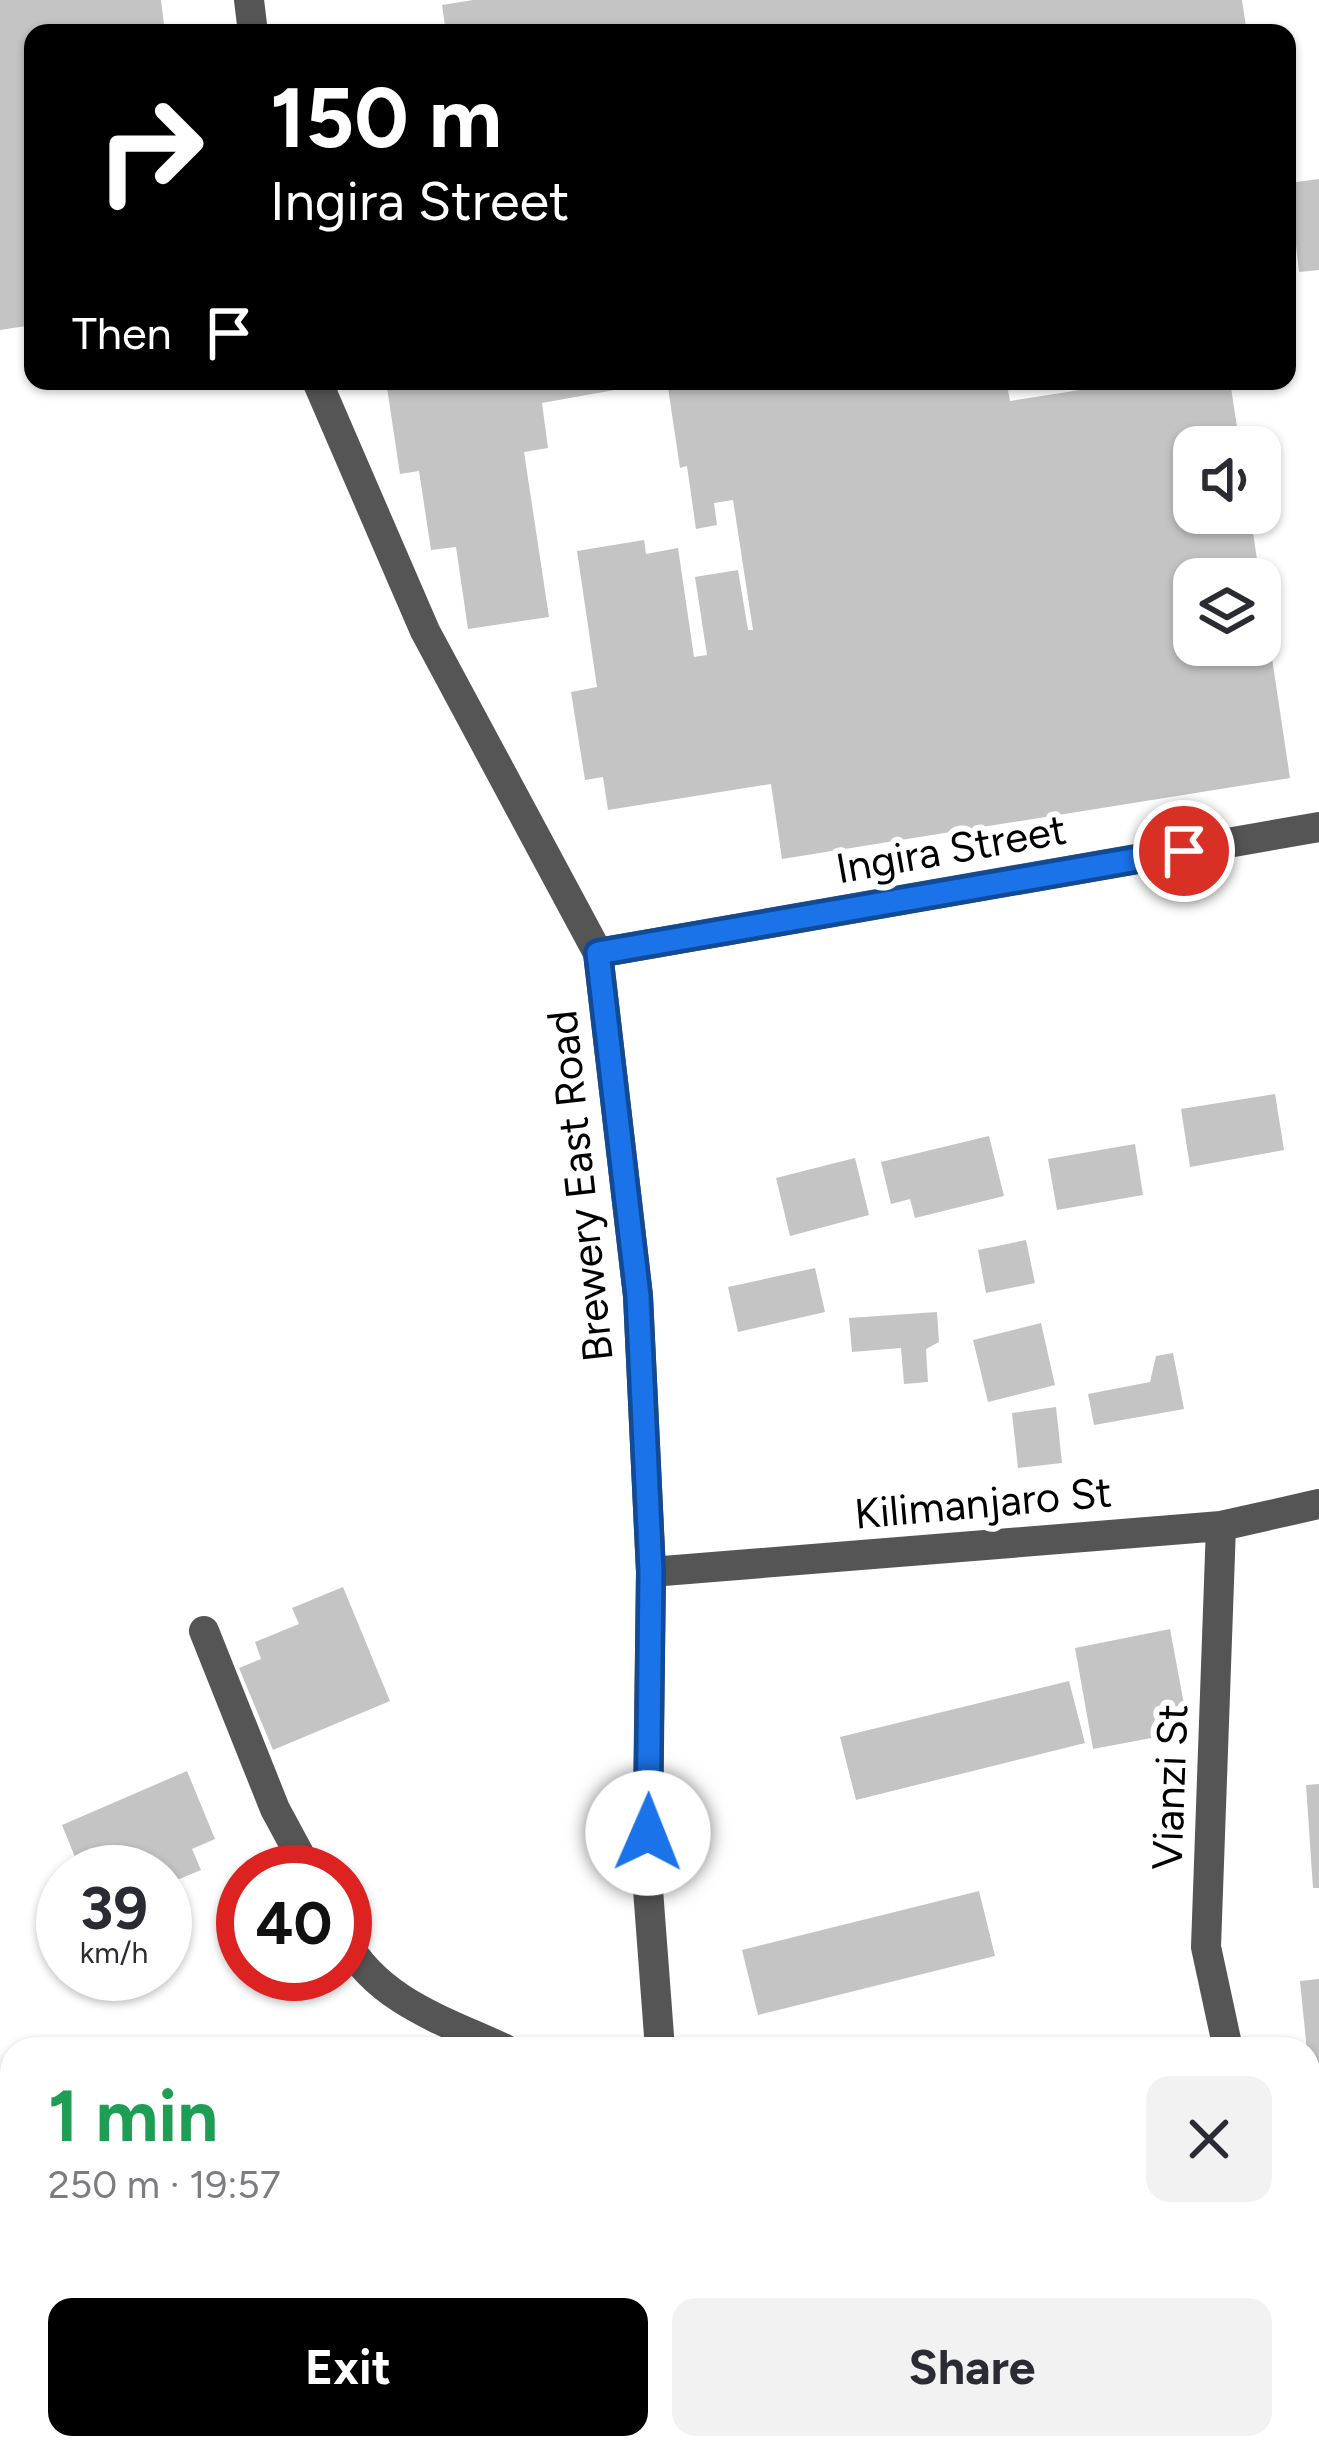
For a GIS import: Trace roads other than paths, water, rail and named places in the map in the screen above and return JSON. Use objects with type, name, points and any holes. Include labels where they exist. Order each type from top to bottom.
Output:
[{"type":"street","name":"Brewery East Road","points":[[320,390],[425,631],[598,953],[638,1296],[651,1572],[647,1876],[660,2037]]},
{"type":"street","name":"Ingira Street","points":[[598,953],[1319,827]]},
{"type":"street","name":"Kilimanjaro St","points":[[651,1572],[1221,1526],[1319,1504]]},
{"type":"street","name":"Vianzi St","points":[[1221,1526],[1206,1948],[1225,2037]]},
{"type":"street","points":[[204,1631],[275,1809],[294,1845]]},
{"type":"street","points":[[372,1974],[396,1997],[480,2037]]}]
